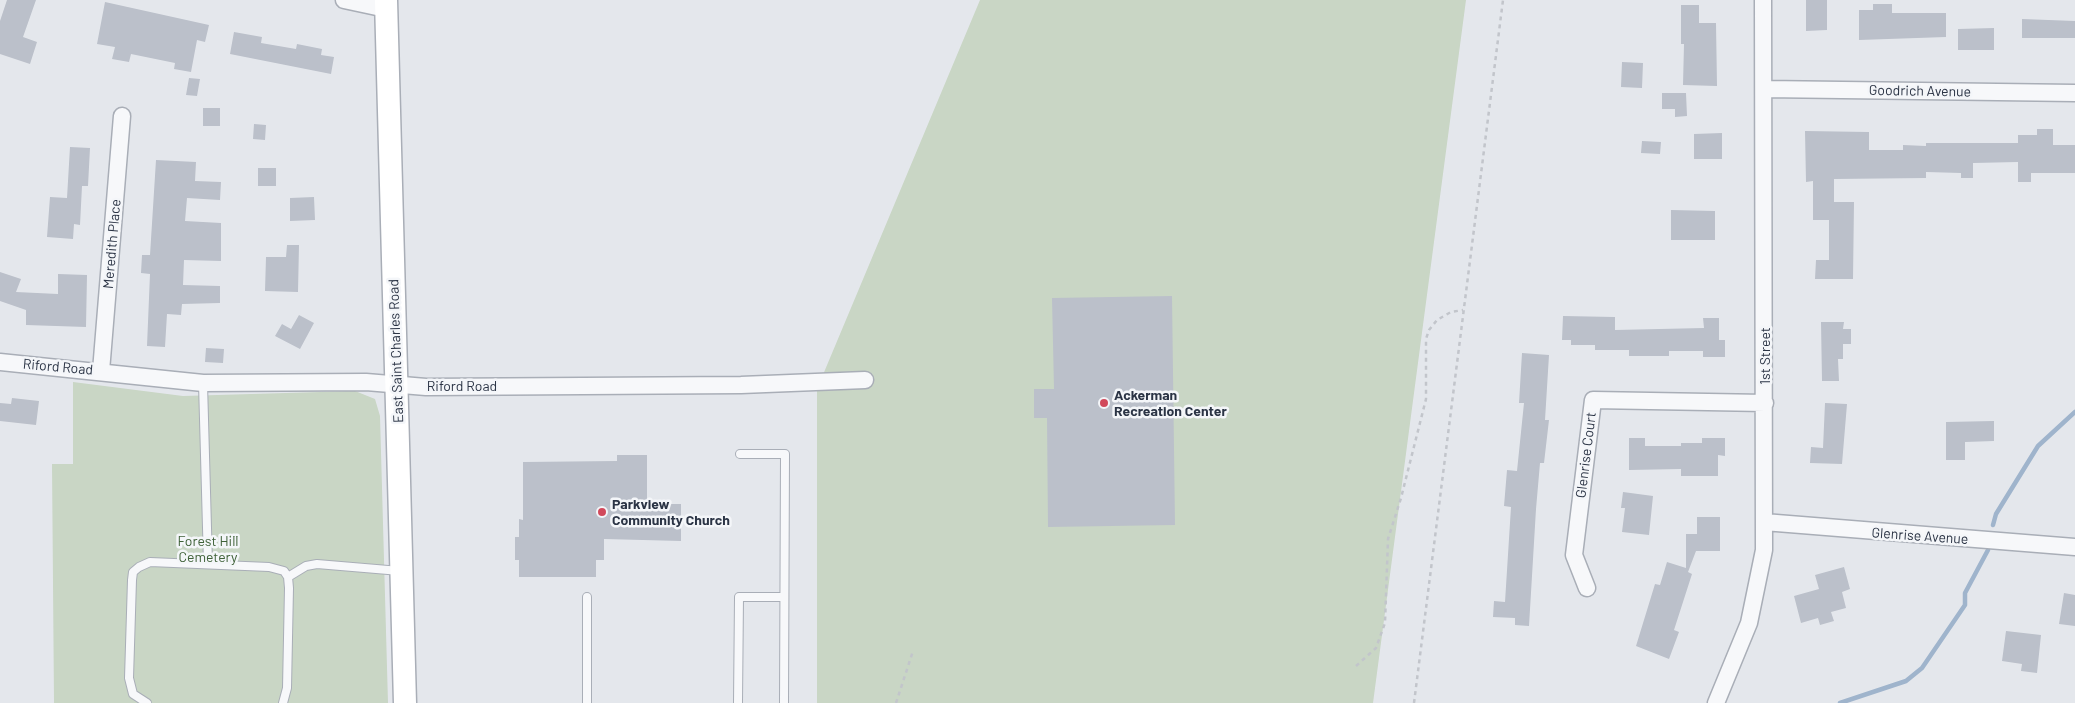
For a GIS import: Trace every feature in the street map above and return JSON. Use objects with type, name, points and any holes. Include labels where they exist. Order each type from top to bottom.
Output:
[{"type":"main road","name":"East Saint Charles Road","points":[[386,4],[398,384],[405,703]]},
{"type":"street","points":[[344,0],[386,4]]},
{"type":"street","name":"1st Street","points":[[1716,703],[1749,622],[1764,550],[1765,89],[1763,0]]},
{"type":"street","name":"Goodrich Avenue","points":[[1765,89],[2075,93]]},
{"type":"street","name":"Meredith Place","points":[[101,371],[122,116]]},
{"type":"street","name":"Riford Road","points":[[0,362],[101,371],[203,384],[366,382],[426,387],[741,385],[865,380]]},
{"type":"street","name":"Glenrise Court","points":[[1587,588],[1574,555],[1592,400],[1765,403]]},
{"type":"street","name":"Glenrise Avenue","points":[[1764,522],[2075,547]]},
{"type":"lane","points":[[203,384],[208,564]]},
{"type":"lane","points":[[740,454],[785,454],[784,703]]},
{"type":"lane","points":[[147,703],[137,699],[130,687],[134,572],[143,563],[150,562],[279,568],[288,577],[287,688],[283,703]]},
{"type":"lane","points":[[288,577],[306,566],[317,564],[402,571]]},
{"type":"lane","points":[[587,597],[587,703]]},
{"type":"lane","points":[[738,703],[739,597],[784,597]]},
{"type":"path","points":[[1414,703],[1502,0]]},
{"type":"path","points":[[1356,666],[1376,648],[1385,622],[1388,539],[1401,498],[1426,399],[1426,339],[1429,330],[1437,320],[1451,312],[1463,310]]},
{"type":"path","points":[[896,703],[913,651]]},
{"type":"green space","points":[[980,0],[1466,0],[1373,703],[817,703],[817,389]]},
{"type":"green space","name":"Forest Hill Cemetery","points":[[73,382],[183,396],[355,391],[375,399],[380,416],[388,703],[54,703],[52,464],[73,464]]},
{"type":"building","points":[[7,0],[36,0],[23,37],[37,42],[30,64],[0,54],[0,21]]},
{"type":"building","points":[[1806,0],[1827,0],[1827,30],[1806,31]]},
{"type":"building","points":[[105,2],[209,25],[205,42],[197,40],[191,72],[174,69],[175,63],[131,54],[129,62],[112,59],[115,47],[97,44]]},
{"type":"building","points":[[1873,4],[1892,4],[1892,13],[1946,13],[1946,37],[1859,40],[1859,10],[1873,10]]},
{"type":"building","points":[[1681,5],[1699,5],[1699,23],[1716,23],[1717,86],[1683,85],[1684,44],[1681,44]]},
{"type":"building","points":[[2022,19],[2075,21],[2075,38],[2022,38]]},
{"type":"building","points":[[1994,28],[1994,50],[1958,50],[1958,29]]},
{"type":"building","points":[[234,32],[262,37],[261,43],[296,49],[297,44],[322,49],[321,55],[334,57],[331,74],[230,54]]},
{"type":"building","points":[[1622,62],[1643,63],[1642,88],[1621,87]]},
{"type":"building","points":[[189,78],[200,79],[197,96],[186,95]]},
{"type":"building","points":[[1662,93],[1686,93],[1687,116],[1675,117],[1675,109],[1662,109]]},
{"type":"building","points":[[203,108],[220,108],[220,126],[203,126]]},
{"type":"building","points":[[254,124],[266,125],[265,140],[253,139]]},
{"type":"building","points":[[2037,129],[2053,129],[2053,145],[2075,145],[2075,173],[2031,173],[2031,182],[2018,182],[2018,162],[1973,163],[1973,178],[1961,178],[1961,173],[1926,172],[1926,178],[1834,179],[1834,202],[1854,202],[1853,279],[1815,279],[1816,260],[1829,260],[1829,220],[1813,220],[1813,181],[1806,182],[1805,131],[1869,132],[1869,150],[1903,150],[1903,145],[1926,146],[1926,143],[2018,143],[2018,135],[2037,135]]},
{"type":"building","points":[[1722,133],[1722,159],[1694,159],[1694,134]]},
{"type":"building","points":[[1642,141],[1661,142],[1660,154],[1641,153]]},
{"type":"building","points":[[70,147],[90,148],[88,186],[82,186],[80,225],[74,224],[73,239],[47,237],[50,197],[67,198]]},
{"type":"building","points":[[156,160],[196,162],[195,181],[221,182],[220,200],[187,198],[185,221],[221,223],[221,261],[184,260],[183,285],[220,286],[220,303],[182,304],[181,315],[167,314],[165,347],[147,346],[150,274],[141,273],[142,255],[150,255]]},
{"type":"building","points":[[258,168],[276,168],[276,186],[258,186]]},
{"type":"building","points":[[314,197],[315,220],[290,221],[290,198]]},
{"type":"building","points":[[1671,210],[1715,211],[1715,240],[1671,240]]},
{"type":"building","points":[[287,245],[299,245],[298,292],[265,291],[266,257],[286,257]]},
{"type":"building","points":[[0,272],[21,279],[16,292],[58,294],[58,274],[87,275],[86,327],[26,325],[26,310],[0,301]]},
{"type":"building","name":"Ackerman Recreation Center","points":[[1172,296],[1175,525],[1048,527],[1047,418],[1034,418],[1034,389],[1054,389],[1052,298]]},
{"type":"building","points":[[299,315],[314,323],[300,349],[275,336],[282,324],[291,329]]},
{"type":"building","points":[[1563,316],[1615,317],[1615,330],[1704,328],[1703,318],[1719,318],[1719,340],[1725,340],[1725,357],[1703,357],[1703,351],[1669,351],[1669,356],[1629,356],[1629,350],[1595,350],[1595,345],[1571,345],[1571,340],[1562,340]]},
{"type":"building","points":[[1821,322],[1844,322],[1843,329],[1851,329],[1851,344],[1843,344],[1843,359],[1838,359],[1839,381],[1822,381]]},
{"type":"building","points":[[206,348],[224,349],[223,363],[205,362]]},
{"type":"building","points":[[1522,353],[1549,355],[1545,420],[1549,420],[1544,463],[1540,463],[1529,626],[1515,625],[1515,618],[1493,617],[1494,601],[1505,602],[1511,507],[1504,506],[1507,470],[1517,471],[1524,403],[1519,403]]},
{"type":"building","points":[[12,398],[39,401],[36,425],[0,421],[0,403],[11,404]]},
{"type":"building","points":[[1825,403],[1847,404],[1842,464],[1810,463],[1811,447],[1823,448]]},
{"type":"building","points":[[1994,421],[1994,441],[1965,442],[1965,460],[1946,460],[1946,422]]},
{"type":"building","points":[[1629,438],[1645,438],[1645,446],[1681,446],[1681,443],[1702,443],[1702,438],[1725,438],[1725,456],[1718,455],[1718,476],[1681,476],[1681,469],[1629,470]]},
{"type":"building","name":"Parkview Community Church","points":[[617,455],[647,455],[647,504],[681,504],[681,541],[604,539],[604,560],[596,560],[596,577],[519,577],[519,560],[515,560],[515,537],[519,537],[519,519],[523,520],[523,462],[617,461]]},
{"type":"building","points":[[1623,492],[1653,496],[1649,535],[1622,532],[1625,508],[1621,508]]},
{"type":"building","points":[[1697,517],[1720,517],[1720,551],[1696,551],[1688,572],[1692,574],[1674,630],[1679,632],[1669,659],[1636,646],[1655,584],[1660,585],[1667,562],[1686,568],[1686,534],[1697,534]]},
{"type":"building","points":[[1844,567],[1850,589],[1842,592],[1846,608],[1831,612],[1834,621],[1820,625],[1818,618],[1801,623],[1794,596],[1819,589],[1815,575]]},
{"type":"building","points":[[2064,593],[2075,595],[2075,626],[2059,624]]},
{"type":"building","points":[[2006,631],[2041,635],[2037,673],[2021,671],[2022,664],[2002,661]]},
{"type":"waterway","points":[[1993,525],[1996,514],[2038,446],[2075,412]]},
{"type":"waterway","points":[[1840,703],[1906,681],[1922,668],[1965,605],[1965,593],[1988,550]]},
{"type":"place","name":"Ackerman Recreation Center","points":[[1104,403]]},
{"type":"place","name":"Parkview Community Church","points":[[602,512]]}]
